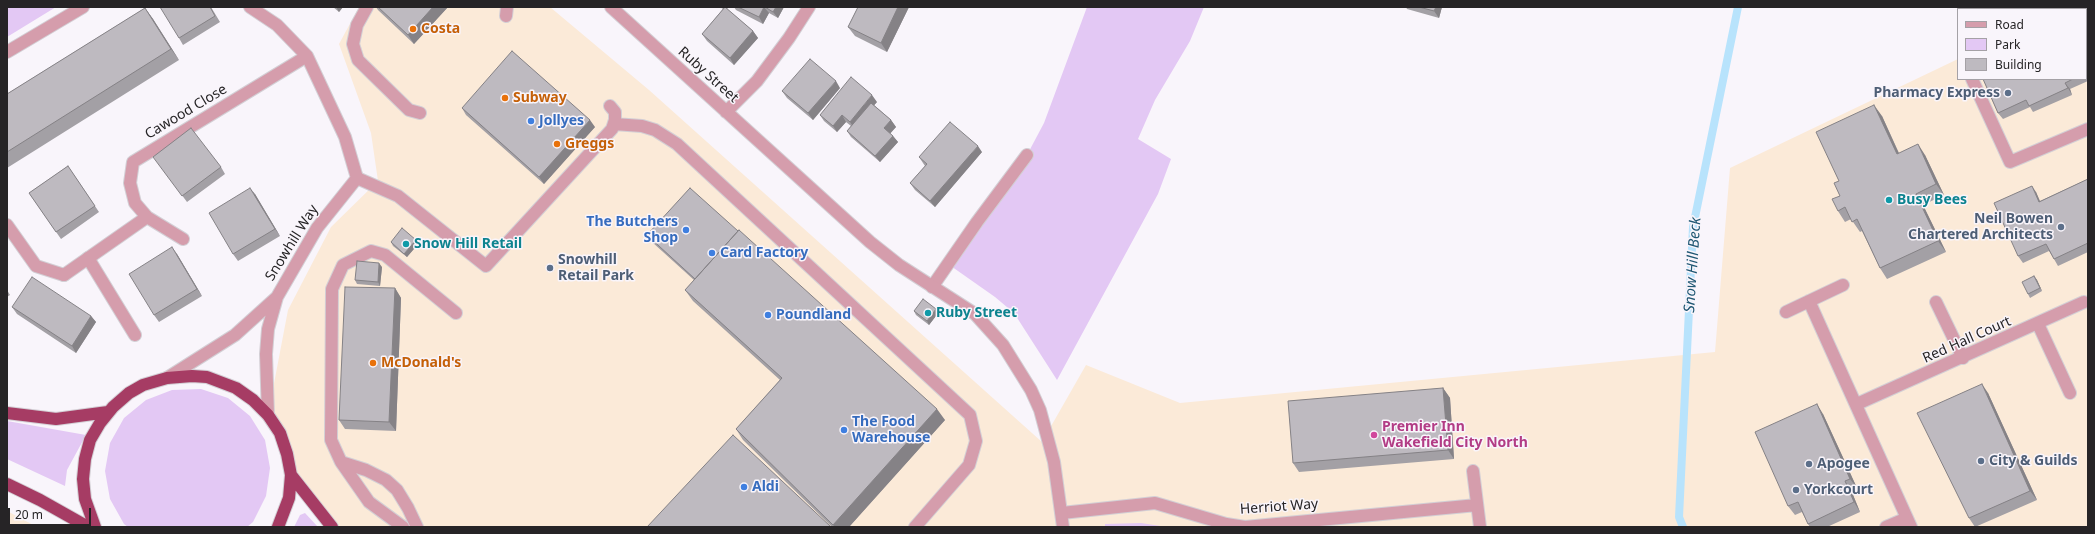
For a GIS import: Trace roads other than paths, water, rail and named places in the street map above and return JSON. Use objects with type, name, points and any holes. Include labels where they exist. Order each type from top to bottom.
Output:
[{"type":"highway","points":[[95,527],[85,499],[83,480],[85,460],[90,440],[100,423],[108,412],[129,393],[143,385],[167,378],[192,376],[207,378],[236,388],[253,400],[268,415],[280,433],[287,454],[290,475],[289,498],[278,527]]},
{"type":"highway","points":[[7,413],[56,419],[108,412]]},
{"type":"highway","points":[[290,475],[332,527]]},
{"type":"highway","points":[[7,484],[40,500],[88,527]]},
{"type":"street","points":[[7,52],[83,7]]},
{"type":"street","points":[[250,7],[277,25],[307,56],[345,137],[357,178],[398,196],[486,266],[612,129],[615,112],[610,106]]},
{"type":"street","points":[[368,7],[357,25],[353,44],[358,60],[409,110],[420,113]]},
{"type":"street","name":"Ruby Street","points":[[611,7],[870,242],[899,265],[975,314],[1003,345],[1031,390],[1040,410],[1054,462],[1062,513]]},
{"type":"street","points":[[726,112],[757,81],[789,38],[809,7]]},
{"type":"street","name":"Cawood Close","points":[[183,239],[147,217],[135,203],[130,183],[133,162],[307,56]]},
{"type":"street","points":[[1972,80],[2010,162],[2088,129]]},
{"type":"street","points":[[614,124],[642,126],[655,130],[677,144],[970,415],[976,440],[969,464],[914,527]]},
{"type":"street","points":[[932,287],[977,222],[1027,155]]},
{"type":"street","name":"Snowhill Way","points":[[268,415],[266,354],[268,329],[277,297],[317,228],[357,178]]},
{"type":"street","points":[[7,225],[36,266],[64,275],[147,217]]},
{"type":"street","points":[[403,527],[369,502],[341,462],[331,440],[332,289],[343,265],[371,251],[385,255],[456,313]]},
{"type":"street","points":[[88,258],[135,335]]},
{"type":"street","points":[[1786,312],[1843,285]]},
{"type":"street","name":"Snowhill Way","points":[[167,378],[235,335],[277,297]]},
{"type":"street","points":[[1809,301],[1857,404],[1909,522],[1886,527]]},
{"type":"street","points":[[1936,302],[1962,358]]},
{"type":"street","name":"Red Hall Court","points":[[1857,404],[2086,302]]},
{"type":"street","points":[[2038,324],[2070,393]]},
{"type":"street","points":[[341,462],[366,470],[386,480],[397,490],[417,527]]},
{"type":"street","points":[[1473,471],[1480,527]]},
{"type":"street","name":"Herriot Way","points":[[1062,513],[1155,503],[1226,524],[1245,527],[1477,505]]},
{"type":"street","points":[[1062,513],[1063,527]]},
{"type":"waterway","name":"Snow Hill Beck","points":[[1683,527],[1679,517],[1693,227],[1738,7]]},
{"type":"place","name":"Costa","points":[[413,29]]},
{"type":"place","name":"Pharmacy Express","points":[[2008,93]]},
{"type":"place","name":"Subway","points":[[505,98]]},
{"type":"place","name":"Jollyes","points":[[531,121]]},
{"type":"place","name":"Greggs","points":[[557,144]]},
{"type":"place","name":"Busy Bees","points":[[1889,200]]},
{"type":"place","name":"Neil Bowen Chartered Architects","points":[[2061,227]]},
{"type":"place","name":"The Butchers Shop","points":[[686,230]]},
{"type":"place","name":"Snow Hill Retail","points":[[406,244]]},
{"type":"place","name":"Card Factory","points":[[712,253]]},
{"type":"place","name":"Snowhill Retail Park","points":[[550,268]]},
{"type":"place","name":"Ruby Street","points":[[928,313]]},
{"type":"place","name":"Poundland","points":[[768,315]]},
{"type":"place","name":"McDonald's","points":[[373,363]]},
{"type":"place","name":"The Food Warehouse","points":[[844,430]]},
{"type":"place","name":"Premier Inn Wakefield City North","points":[[1374,435]]},
{"type":"place","name":"City & Guilds","points":[[1981,461]]},
{"type":"place","name":"Apogee","points":[[1809,464]]},
{"type":"place","name":"Aldi","points":[[744,487]]},
{"type":"place","name":"Yorkcourt","points":[[1796,490]]}]
